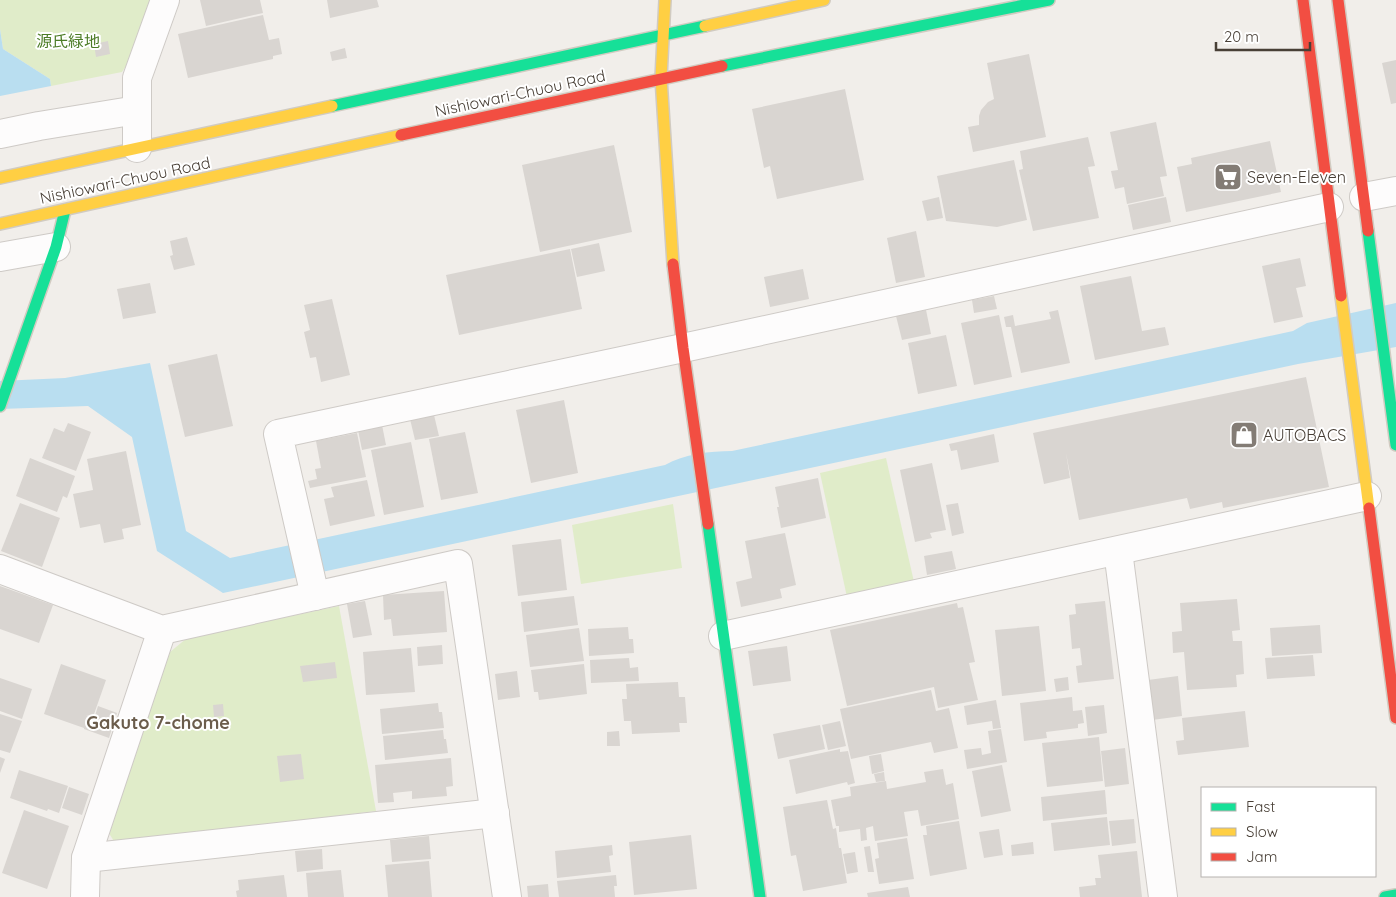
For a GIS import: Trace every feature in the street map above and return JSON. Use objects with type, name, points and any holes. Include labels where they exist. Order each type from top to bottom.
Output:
[{"type":"street","points":[[137,148],[137,78],[165,0]]},
{"type":"street","points":[[665,0],[661,78],[673,268],[760,897]]},
{"type":"street","name":"Nishiowari-Chuou Road","points":[[0,178],[824,0]]},
{"type":"street","name":"Nishiowari-Chuou Road","points":[[0,224],[661,78],[1048,0]]},
{"type":"street","points":[[1302,0],[1396,718]]},
{"type":"street","points":[[1338,0],[1396,445]]},
{"type":"street","points":[[0,134],[137,110]]},
{"type":"street","points":[[1364,197],[1396,191]]},
{"type":"street","points":[[313,589],[278,434],[1329,207]]},
{"type":"street","points":[[0,406],[56,247],[65,210]]},
{"type":"street","points":[[6,255],[56,247]]},
{"type":"street","points":[[723,636],[1367,496]]},
{"type":"street","points":[[1118,550],[1163,897]]},
{"type":"street","points":[[0,569],[162,630],[313,589],[458,564],[507,897]]},
{"type":"street","points":[[85,897],[86,858],[162,630]]},
{"type":"street","points":[[86,858],[495,813]]},
{"type":"street","points":[[1385,897],[1396,895]]},
{"type":"green space","name":"源氏緑地","points":[[0,0],[151,0],[128,63],[122,72],[51,86],[50,79],[3,49],[0,29]]},
{"type":"green space","points":[[886,458],[914,582],[847,597],[820,473]]},
{"type":"green space","points":[[673,504],[682,568],[581,584],[572,525]]},
{"type":"green space","points":[[339,606],[376,811],[115,843],[107,830],[170,652],[187,638]]},
{"type":"water","points":[[0,29],[3,49],[50,79],[51,86],[0,96]]},
{"type":"water","points":[[1396,303],[1396,347],[1298,364],[223,593],[157,551],[132,437],[88,406],[0,409],[0,381],[65,378],[150,363],[186,531],[230,558],[665,465],[680,458],[697,454],[732,451],[1293,331],[1307,323]]},
{"type":"building","points":[[200,0],[260,0],[263,13],[206,26]]},
{"type":"building","points":[[327,0],[377,0],[379,7],[330,18]]},
{"type":"building","points":[[263,15],[269,40],[279,38],[282,54],[273,56],[273,59],[188,78],[178,34]]},
{"type":"building","points":[[108,41],[110,54],[96,57],[94,44]]},
{"type":"building","points":[[345,48],[347,58],[332,61],[330,52]]},
{"type":"building","points":[[1029,54],[1046,137],[973,152],[968,127],[979,125],[981,110],[988,102],[994,99],[987,63]]},
{"type":"building","points":[[1396,60],[1396,103],[1391,104],[1382,63]]},
{"type":"building","points":[[845,89],[864,180],[777,199],[770,166],[764,168],[752,109]]},
{"type":"building","points":[[1156,122],[1167,176],[1160,177],[1164,196],[1127,204],[1124,187],[1115,189],[1111,171],[1118,170],[1110,132]]},
{"type":"building","points":[[1088,137],[1095,166],[1088,167],[1099,218],[1033,231],[1019,170],[1023,169],[1020,151]]},
{"type":"building","points":[[1270,141],[1281,192],[1186,212],[1177,167],[1192,164],[1191,158]]},
{"type":"building","points":[[614,145],[632,232],[540,252],[522,165]]},
{"type":"building","points":[[1014,160],[1027,220],[997,227],[946,221],[937,176]]},
{"type":"building","points":[[939,197],[943,218],[927,221],[922,201]]},
{"type":"building","points":[[1166,197],[1171,222],[1133,230],[1128,205]]},
{"type":"building","points":[[916,231],[925,277],[896,283],[887,238]]},
{"type":"building","points":[[187,237],[195,265],[174,270],[170,256],[173,255],[170,241]]},
{"type":"building","points":[[599,243],[605,271],[577,277],[571,249]]},
{"type":"building","points":[[570,249],[582,309],[459,335],[446,275]]},
{"type":"building","points":[[1300,258],[1306,286],[1296,288],[1303,317],[1274,323],[1262,266]]},
{"type":"building","points":[[803,269],[809,299],[770,307],[764,277]]},
{"type":"building","points":[[1131,276],[1142,331],[1165,327],[1169,345],[1095,360],[1080,286]]},
{"type":"building","points":[[150,283],[156,313],[123,319],[117,289]]},
{"type":"building","points":[[994,296],[997,309],[974,313],[972,300]]},
{"type":"building","points":[[332,299],[350,375],[321,382],[316,357],[310,358],[304,332],[310,330],[304,305]]},
{"type":"building","points":[[926,310],[931,334],[902,340],[896,316]]},
{"type":"building","points":[[1058,310],[1070,363],[1021,373],[1011,327],[1006,327],[1004,317],[1013,315],[1015,326],[1051,319],[1049,312]]},
{"type":"building","points":[[999,315],[1012,377],[974,385],[961,323]]},
{"type":"building","points":[[946,335],[957,386],[918,394],[908,343]]},
{"type":"building","points":[[217,354],[233,426],[185,437],[168,365]]},
{"type":"building","points":[[1306,377],[1329,487],[1223,508],[1222,502],[1190,509],[1187,498],[1079,520],[1066,453],[1070,478],[1044,484],[1033,433]]},
{"type":"building","points":[[564,400],[578,473],[531,483],[516,410]]},
{"type":"building","points":[[434,415],[439,436],[415,440],[410,419]]},
{"type":"building","points":[[68,423],[91,432],[76,471],[42,458],[54,428],[64,432]]},
{"type":"building","points":[[382,425],[386,445],[362,450],[358,430]]},
{"type":"building","points":[[465,432],[478,493],[441,500],[429,439]]},
{"type":"building","points":[[357,433],[366,477],[310,488],[308,481],[317,479],[315,469],[321,468],[316,441]]},
{"type":"building","points":[[994,434],[999,462],[961,470],[957,450],[951,451],[949,444]]},
{"type":"building","points":[[411,442],[424,507],[384,515],[371,450]]},
{"type":"building","points":[[126,451],[141,525],[122,529],[124,539],[104,543],[100,524],[80,528],[73,494],[93,490],[87,459]]},
{"type":"building","points":[[30,458],[75,476],[67,498],[63,496],[57,512],[16,496]]},
{"type":"building","points":[[932,463],[946,530],[930,533],[932,538],[915,542],[900,470]]},
{"type":"building","points":[[818,478],[826,518],[781,528],[775,487]]},
{"type":"building","points":[[367,480],[375,516],[330,526],[324,499],[334,497],[331,487]]},
{"type":"building","points":[[20,503],[60,518],[42,567],[1,551]]},
{"type":"building","points":[[958,503],[964,533],[952,536],[946,505]]},
{"type":"building","points":[[785,533],[796,585],[780,589],[782,598],[741,607],[736,582],[752,578],[745,541]]},
{"type":"building","points":[[561,539],[567,590],[518,596],[512,545]]},
{"type":"building","points":[[952,551],[956,569],[927,575],[924,556]]},
{"type":"building","points":[[0,586],[53,605],[39,643],[0,629]]},
{"type":"building","points":[[444,591],[447,632],[393,636],[391,619],[384,620],[383,595]]},
{"type":"building","points":[[574,596],[578,625],[524,632],[521,602]]},
{"type":"building","points":[[1237,599],[1240,630],[1232,631],[1233,641],[1242,641],[1244,674],[1236,675],[1237,687],[1187,690],[1184,652],[1173,653],[1172,632],[1182,631],[1180,603]]},
{"type":"building","points":[[365,601],[372,635],[353,638],[347,604]]},
{"type":"building","points":[[1105,601],[1114,679],[1078,683],[1076,666],[1082,665],[1080,648],[1072,649],[1069,615],[1076,614],[1075,604]]},
{"type":"building","points":[[957,603],[958,608],[963,607],[975,662],[969,663],[978,700],[938,708],[934,687],[847,706],[830,630]]},
{"type":"building","points":[[1320,625],[1322,653],[1272,656],[1270,628]]},
{"type":"building","points":[[1039,626],[1046,691],[1002,696],[995,630]]},
{"type":"building","points":[[628,627],[629,639],[633,639],[634,653],[589,656],[588,629]]},
{"type":"building","points":[[579,628],[584,661],[530,667],[526,635]]},
{"type":"building","points":[[442,645],[443,664],[418,666],[417,647]]},
{"type":"building","points":[[787,646],[791,681],[753,686],[748,651]]},
{"type":"building","points":[[411,648],[415,692],[366,695],[363,652]]},
{"type":"building","points":[[1313,655],[1315,676],[1267,679],[1265,658]]},
{"type":"building","points":[[629,658],[630,668],[638,667],[639,681],[591,683],[590,660]]},
{"type":"building","points":[[335,662],[337,678],[303,682],[300,666]]},
{"type":"building","points":[[61,664],[106,680],[93,717],[86,715],[94,719],[98,706],[117,713],[109,738],[44,714]]},
{"type":"building","points":[[584,664],[587,694],[539,700],[538,692],[534,692],[531,670]]},
{"type":"building","points":[[517,671],[520,697],[498,700],[495,674]]},
{"type":"building","points":[[1178,676],[1182,716],[1152,720],[1148,680]]},
{"type":"building","points":[[1068,677],[1069,690],[1056,692],[1054,679]]},
{"type":"building","points":[[0,678],[32,689],[22,719],[0,711]]},
{"type":"building","points":[[678,682],[679,697],[685,697],[687,723],[679,723],[680,732],[632,734],[631,721],[624,721],[622,699],[627,699],[626,684]]},
{"type":"building","points":[[931,690],[936,711],[949,708],[958,748],[934,753],[931,742],[851,759],[840,709]]},
{"type":"building","points":[[1072,697],[1073,711],[1082,710],[1084,723],[1078,724],[1078,728],[1046,732],[1047,738],[1024,741],[1020,703]]},
{"type":"building","points":[[996,700],[1001,728],[993,729],[992,721],[967,725],[964,706]]},
{"type":"building","points":[[438,703],[439,712],[442,712],[444,728],[382,734],[380,709]]},
{"type":"building","points":[[223,704],[224,716],[214,717],[213,705]]},
{"type":"building","points":[[1104,705],[1107,733],[1088,736],[1085,707]]},
{"type":"building","points":[[1245,711],[1249,747],[1178,755],[1176,741],[1184,740],[1182,718]]},
{"type":"building","points":[[0,714],[22,721],[10,753],[0,750]]},
{"type":"building","points":[[840,721],[846,746],[828,750],[822,725]]},
{"type":"building","points":[[820,725],[825,749],[778,759],[773,734]]},
{"type":"building","points":[[1001,729],[1007,762],[967,769],[964,750],[981,748],[982,755],[991,753],[988,731]]},
{"type":"building","points":[[443,730],[448,753],[385,760],[383,736]]},
{"type":"building","points":[[619,731],[620,746],[607,746],[607,732]]},
{"type":"building","points":[[1099,737],[1103,781],[1047,787],[1042,743]]},
{"type":"building","points":[[1125,748],[1129,784],[1105,787],[1101,751]]},
{"type":"building","points":[[840,749],[840,752],[848,751],[855,783],[848,785],[847,782],[796,794],[789,760]]},
{"type":"building","points":[[301,754],[304,779],[280,782],[277,756]]},
{"type":"building","points":[[881,754],[884,771],[872,774],[869,756]]},
{"type":"building","points":[[0,757],[5,759],[0,773]]},
{"type":"building","points":[[451,758],[453,786],[446,787],[447,796],[412,799],[412,791],[393,793],[394,802],[378,803],[375,765]]},
{"type":"building","points":[[1002,765],[1011,811],[981,817],[972,771]]},
{"type":"building","points":[[943,769],[946,785],[953,783],[959,819],[921,826],[918,810],[904,812],[908,836],[875,841],[873,826],[866,828],[867,840],[861,841],[860,829],[839,832],[831,800],[851,796],[850,787],[886,781],[887,789],[926,782],[924,772]]},
{"type":"building","points":[[19,770],[68,786],[59,813],[48,809],[47,811],[10,798]]},
{"type":"building","points":[[884,772],[885,781],[876,782],[874,774]]},
{"type":"building","points":[[69,787],[89,794],[82,815],[62,808]]},
{"type":"building","points":[[1105,790],[1107,814],[1043,821],[1041,797]]},
{"type":"building","points":[[827,800],[833,829],[836,828],[839,848],[841,848],[847,883],[803,891],[796,855],[791,856],[783,807]]},
{"type":"building","points":[[24,810],[69,826],[47,889],[2,873]]},
{"type":"building","points":[[1107,817],[1110,845],[1054,851],[1051,823]]},
{"type":"building","points":[[1134,819],[1136,843],[1112,846],[1109,821]]},
{"type":"building","points":[[959,821],[967,869],[930,876],[923,835],[927,835],[926,826]]},
{"type":"building","points":[[999,829],[1003,855],[984,858],[979,832]]},
{"type":"building","points":[[691,835],[697,889],[634,895],[629,842]]},
{"type":"building","points":[[429,836],[431,859],[392,862],[390,840]]},
{"type":"building","points":[[907,838],[914,879],[879,884],[875,859],[879,858],[877,843]]},
{"type":"building","points":[[1033,842],[1034,854],[1012,856],[1011,845]]},
{"type":"building","points":[[612,845],[613,855],[609,856],[611,872],[557,878],[555,851]]},
{"type":"building","points":[[870,846],[874,872],[868,872],[864,847]]},
{"type":"building","points":[[322,849],[323,869],[297,872],[295,851]]},
{"type":"building","points":[[1137,851],[1142,897],[1080,897],[1079,887],[1096,885],[1095,878],[1101,878],[1098,855]]},
{"type":"building","points":[[855,852],[858,872],[847,874],[843,854]]},
{"type":"building","points":[[429,861],[432,897],[388,897],[385,865]]},
{"type":"building","points":[[341,870],[344,897],[308,897],[306,873]]},
{"type":"building","points":[[284,875],[287,897],[237,897],[236,891],[239,890],[238,880]]},
{"type":"building","points":[[616,875],[615,897],[559,897],[557,881]]},
{"type":"building","points":[[548,884],[549,897],[528,897],[527,886]]},
{"type":"building","points":[[908,887],[910,897],[868,897],[867,893]]},
{"type":"traffic: fast","points":[[722,66],[1049,0]]},
{"type":"traffic: fast","points":[[332,106],[705,26]]},
{"type":"traffic: fast","points":[[0,406],[56,247],[65,210]]},
{"type":"traffic: fast","points":[[1368,231],[1396,445]]},
{"type":"traffic: fast","points":[[708,524],[760,897]]},
{"type":"traffic: fast","points":[[1385,897],[1396,895]]},
{"type":"traffic: slow","points":[[665,0],[661,78],[673,264]]},
{"type":"traffic: slow","points":[[705,26],[824,0]]},
{"type":"traffic: slow","points":[[0,178],[332,106]]},
{"type":"traffic: slow","points":[[0,224],[401,135]]},
{"type":"traffic: slow","points":[[1341,296],[1369,508]]},
{"type":"traffic: jam","points":[[1303,0],[1341,296]]},
{"type":"traffic: jam","points":[[1338,0],[1368,231]]},
{"type":"traffic: jam","points":[[401,135],[722,66]]},
{"type":"traffic: jam","points":[[673,264],[708,524]]},
{"type":"traffic: jam","points":[[1369,508],[1396,718]]},
{"type":"place","name":"Seven-Eleven","points":[[1228,177]]},
{"type":"place","name":"AUTOBACS","points":[[1244,435]]},
{"type":"district","name":"Gakuto 7-chome","points":[[158,723]]}]
